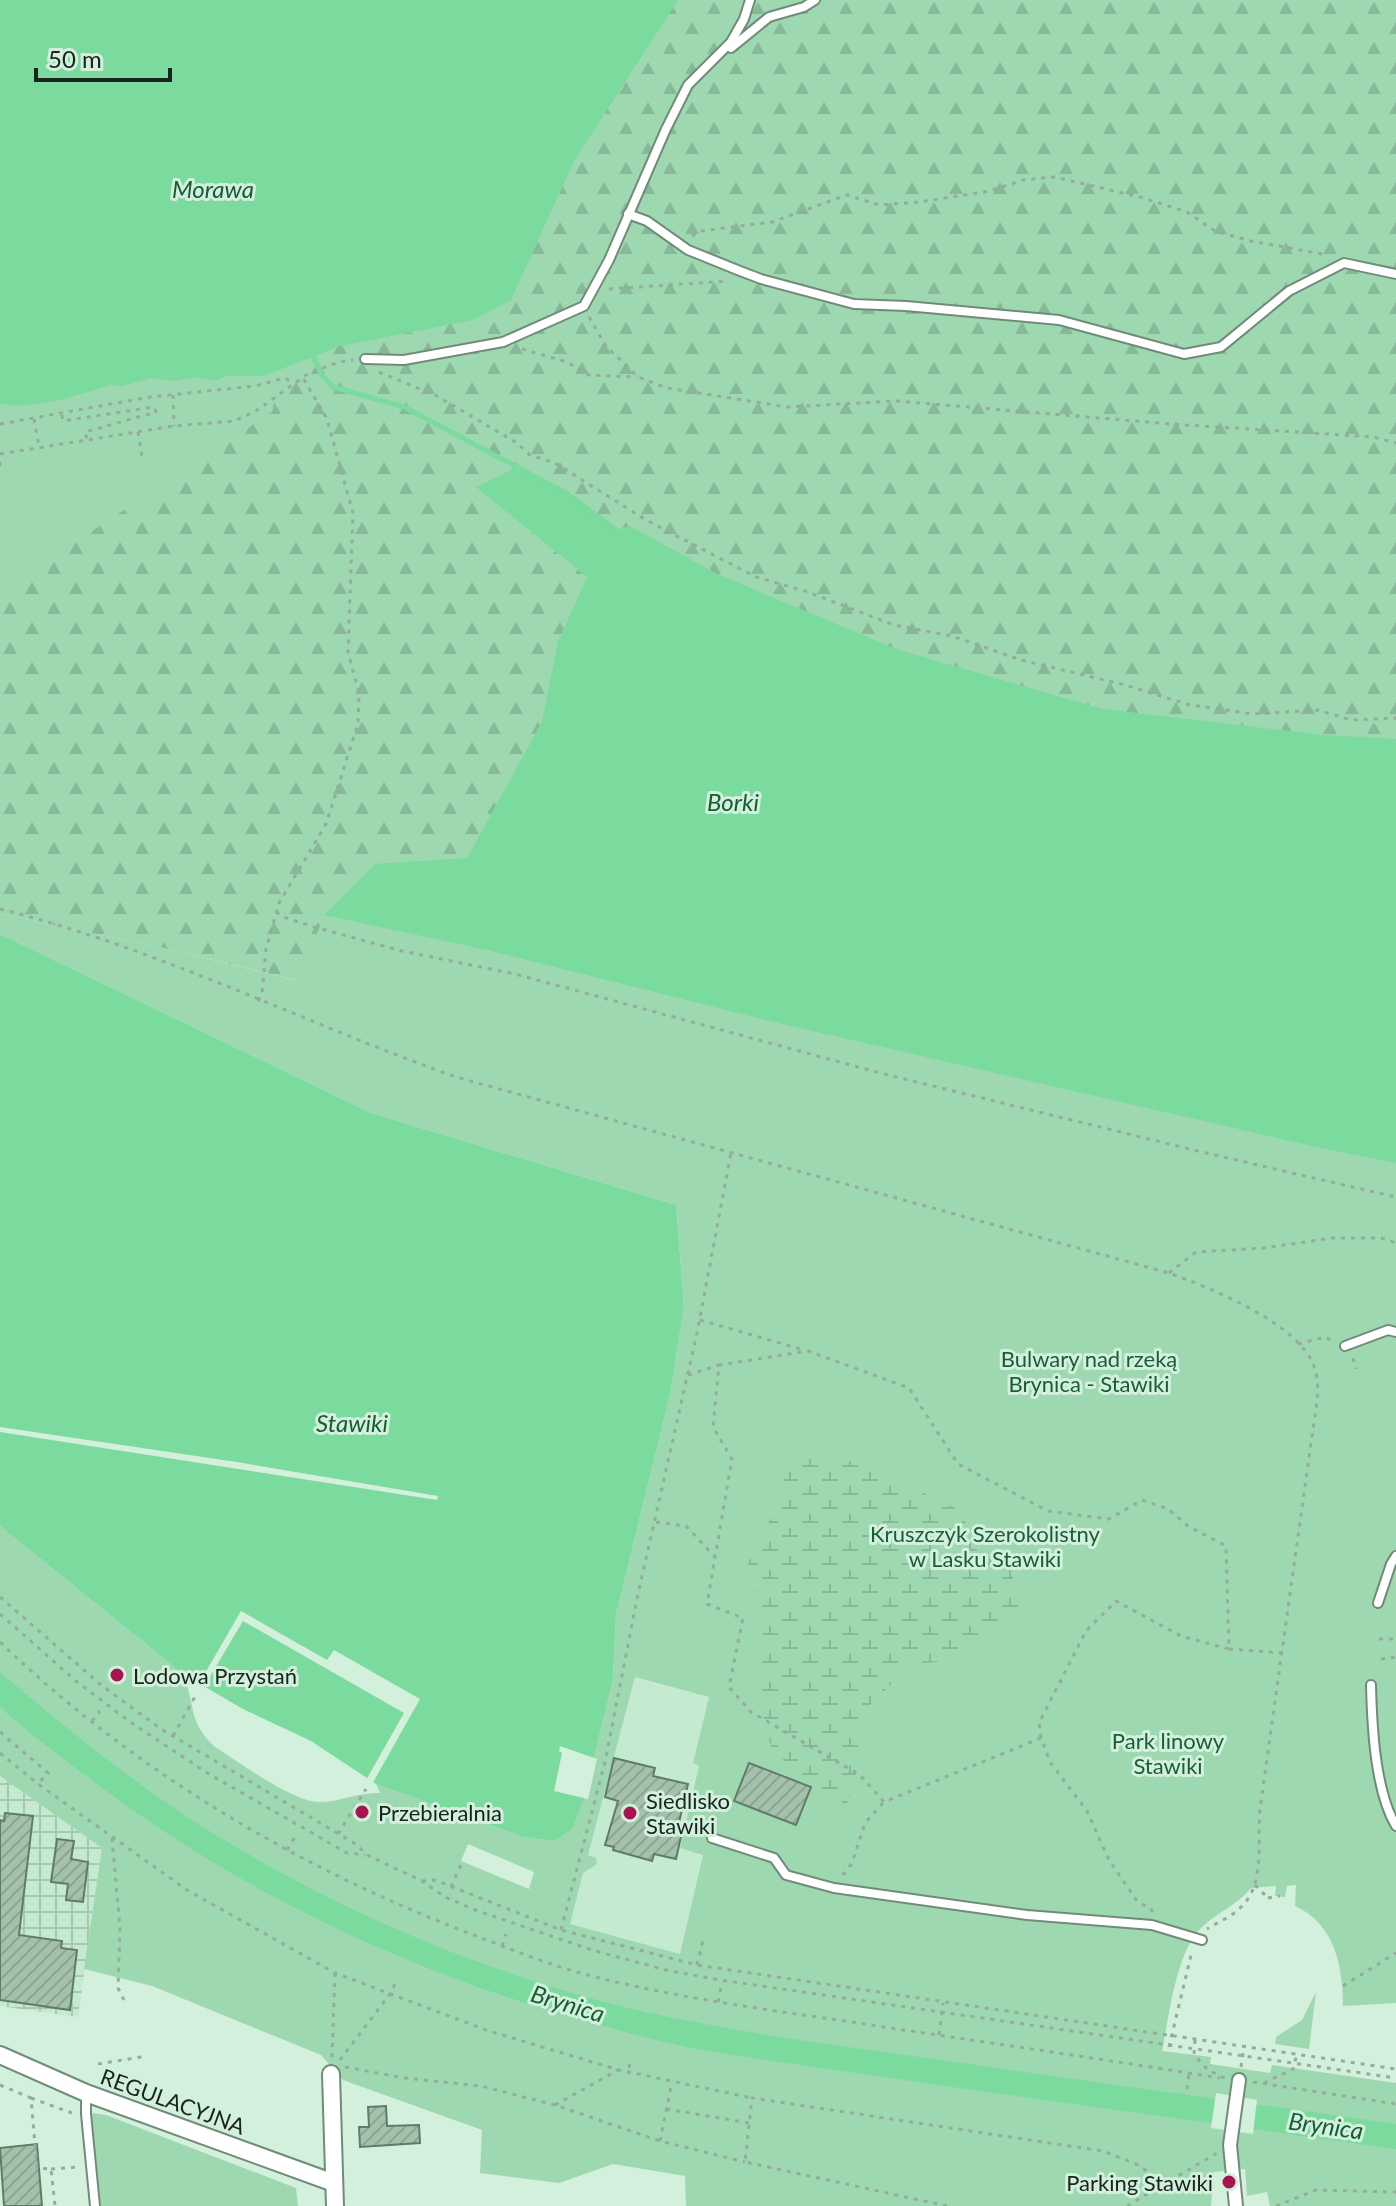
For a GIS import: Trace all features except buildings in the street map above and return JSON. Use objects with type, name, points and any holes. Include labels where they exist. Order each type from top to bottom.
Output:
[{"type":"street","name":"REGULACYJNA","points":[[0,2055],[86,2093],[334,2183]]},
{"type":"street","points":[[331,2074],[335,2206]]},
{"type":"street","points":[[1236,2206],[1230,2145],[1240,2075]]},
{"type":"lane","points":[[714,61],[731,42],[750,0]]},
{"type":"lane","points":[[365,359],[404,360],[503,342],[584,306],[595,290],[688,85],[769,17],[804,7],[815,0]]},
{"type":"lane","points":[[628,214],[637,216],[688,250],[761,279],[854,304],[1059,320],[1184,354],[1221,347],[1289,291],[1344,263],[1396,274]]},
{"type":"lane","points":[[1345,1346],[1388,1330],[1396,1332]]},
{"type":"lane","points":[[1378,1603],[1396,1556]]},
{"type":"lane","points":[[1371,1685],[1373,1730],[1385,1800],[1396,1826]]},
{"type":"lane","points":[[712,1838],[774,1858],[786,1875],[834,1888],[1027,1915],[1152,1925],[1200,1939]]},
{"type":"lane","points":[[86,2093],[95,2206]]},
{"type":"path","points":[[677,242],[702,231],[772,222],[847,195],[879,205],[919,202],[990,191],[1023,180],[1054,177],[1140,197],[1187,212],[1215,231],[1328,255],[1344,263]]},
{"type":"path","points":[[595,290],[761,279]]},
{"type":"path","points":[[584,306],[606,346],[638,377]]},
{"type":"path","points":[[503,342],[541,357],[567,362],[588,375],[638,377],[667,388],[787,407],[896,401],[1374,437],[1396,443]]},
{"type":"path","points":[[0,454],[246,417],[309,373],[331,364],[365,359],[371,368],[437,396],[517,443],[530,455],[555,463],[646,520],[756,577],[805,591],[852,611],[894,625],[952,636],[1021,660],[1125,685],[1190,705],[1253,714],[1318,710],[1351,720],[1396,718]]},
{"type":"path","points":[[0,424],[173,395],[255,386],[285,378],[293,383]]},
{"type":"path","points":[[258,1001],[262,994],[266,949],[279,903],[326,824],[358,724],[359,693],[348,652],[353,513],[327,419],[303,378]]},
{"type":"path","points":[[173,395],[174,426]]},
{"type":"path","points":[[62,415],[63,421],[154,407],[156,412],[85,432],[87,439]]},
{"type":"path","points":[[34,419],[39,447]]},
{"type":"path","points":[[138,432],[142,457]]},
{"type":"path","points":[[0,909],[100,937],[456,1077],[1169,1273],[1230,1298],[1262,1316],[1298,1344],[1315,1369],[1316,1404],[1260,1809],[1255,1885],[1242,1907],[1207,1929],[1200,1939],[1185,1973],[1169,2047]]},
{"type":"path","points":[[276,912],[314,927],[402,951],[515,974],[884,1074],[1396,1197]]},
{"type":"path","points":[[561,1930],[596,1801],[638,1594],[700,1320],[731,1153]]},
{"type":"path","points":[[1169,1273],[1196,1252],[1264,1248],[1332,1238],[1381,1238],[1396,1243]]},
{"type":"path","points":[[700,1320],[808,1351],[909,1388],[958,1464],[1048,1511],[1109,1519],[1142,1500],[1168,1509],[1188,1526],[1226,1546],[1229,1649]]},
{"type":"path","points":[[688,1375],[719,1365],[808,1351]]},
{"type":"path","points":[[719,1365],[713,1427],[732,1459],[707,1604],[743,1618],[729,1687],[751,1712],[860,1775],[884,1802]]},
{"type":"path","points":[[656,1522],[686,1526],[715,1557]]},
{"type":"path","points":[[0,1597],[101,1685],[173,1736],[338,1834],[369,1856],[422,1881],[454,1902],[534,1932],[666,1970],[799,1993],[1396,2078]]},
{"type":"path","points":[[1152,1925],[1152,1910],[1137,1901],[1109,1860],[1087,1811],[1050,1762],[1039,1723],[1086,1631],[1116,1601],[1181,1636],[1229,1649],[1282,1653]]},
{"type":"path","points":[[0,1614],[107,1705],[187,1760],[347,1853],[369,1856]]},
{"type":"path","points":[[1379,1639],[1396,1639]]},
{"type":"path","points":[[0,1642],[50,1690],[92,1721],[171,1778],[287,1850],[398,1906],[580,1973],[718,2002],[1220,2078],[1240,2075],[1244,2047]]},
{"type":"path","points":[[1381,1659],[1396,1657]]},
{"type":"path","points":[[173,1736],[196,1695]]},
{"type":"path","points":[[92,1721],[100,1711]]},
{"type":"path","points":[[0,1732],[48,1773],[38,1784]]},
{"type":"path","points":[[834,1888],[852,1863],[865,1823],[884,1802],[1041,1738]]},
{"type":"path","points":[[0,1753],[38,1784],[187,1890],[335,1973],[489,2031],[619,2070],[752,2098],[1103,2151],[1136,2164],[1166,2183]]},
{"type":"path","points":[[338,1834],[366,1789]]},
{"type":"path","points":[[287,1850],[295,1837]]},
{"type":"path","points":[[112,1838],[120,1928],[118,1988],[124,2000]]},
{"type":"path","points":[[451,1887],[462,1862]]},
{"type":"path","points":[[422,1881],[435,1880],[561,1930],[697,1965],[1396,2069]]},
{"type":"path","points":[[1255,1885],[1267,1899],[1280,1896]]},
{"type":"path","points":[[502,1946],[506,1934]]},
{"type":"path","points":[[697,1965],[704,1936]]},
{"type":"path","points":[[1343,1986],[1396,1953]]},
{"type":"path","points":[[331,2074],[335,1973]]},
{"type":"path","points":[[396,1982],[337,2066],[405,2078],[481,2086],[555,2105],[660,2141],[947,2206]]},
{"type":"path","points":[[718,2002],[721,1988]]},
{"type":"path","points":[[939,2035],[943,2002]]},
{"type":"path","points":[[1195,2039],[1194,2055],[1220,2078]]},
{"type":"path","points":[[1297,2054],[1293,2069],[1264,2083],[1396,2104]]},
{"type":"path","points":[[98,2064],[147,2056]]},
{"type":"path","points":[[629,2068],[631,2059]]},
{"type":"path","points":[[555,2105],[619,2070]]},
{"type":"path","points":[[1187,2089],[1189,2073]]},
{"type":"path","points":[[660,2141],[672,2081]]},
{"type":"path","points":[[0,2085],[31,2098],[37,2168],[91,2166]]},
{"type":"path","points":[[745,2162],[752,2098]]},
{"type":"path","points":[[666,2109],[749,2123]]},
{"type":"path","points":[[1127,2206],[1230,2145]]},
{"type":"path","points":[[51,2169],[55,2206]]},
{"type":"path","points":[[1276,2206],[1316,2190],[1396,2192]]},
{"type":"path","points":[[905,2206],[906,2199]]},
{"type":"shaded area","points":[[635,1677],[709,1697],[693,1763],[699,1766],[681,1848],[703,1854],[680,1955],[569,1925]]},
{"type":"shaded area","points":[[0,1776],[102,1848],[78,2017],[0,2006]]},
{"type":"green space","points":[[0,0],[1396,0],[1396,2003],[1343,2006],[1341,1976],[1334,1948],[1319,1924],[1295,1906],[1296,1885],[1287,1886],[1285,1897],[1275,1896],[1276,1886],[1251,1888],[1202,1927],[1193,1938],[1175,1985],[1162,2051],[1211,2057],[1210,2064],[1270,2073],[1272,2065],[1396,2083],[1396,2206],[1270,2206],[1267,2192],[1247,2196],[1245,2169],[1214,2172],[1211,2206],[686,2206],[685,2176],[613,2164],[559,2183],[480,2173],[482,2130],[343,2080],[321,2055],[152,1986],[84,1969],[102,1848],[0,1776],[0,1526],[183,1674],[196,1721],[206,1738],[281,1789],[319,1802],[380,1793],[376,1784],[523,1837],[554,1841],[613,1678],[616,1615],[670,1394],[684,1305],[676,1205],[371,1113],[0,934],[0,914],[164,948],[298,981],[311,949],[0,871]],"holes":[[[635,1677],[709,1697],[693,1763],[699,1766],[680,1848],[703,1855],[680,1954],[570,1924],[583,1873],[597,1864],[596,1858],[588,1855]],[[468,1844],[534,1872],[529,1889],[461,1861]]]},
{"type":"green space","points":[[678,0],[1396,0],[1396,739],[1324,735],[1102,709],[896,649],[715,573],[630,526],[616,530],[566,493],[517,467],[476,488],[587,577],[558,642],[542,722],[467,858],[375,864],[324,915],[299,981],[164,948],[0,914],[0,592],[272,412],[282,371],[339,346],[473,320],[511,300],[574,161]]},
{"type":"green space","points":[[828,1453],[877,1471],[961,1511],[978,1553],[1010,1570],[1025,1611],[958,1660],[911,1664],[860,1715],[858,1766],[845,1812],[772,1751],[759,1699],[764,1615],[748,1563],[784,1492],[784,1468]]},
{"type":"green space","points":[[1316,1992],[1309,2049],[1275,2044],[1276,2037],[1302,2020]]},
{"type":"green space","points":[[93,2113],[106,2115],[296,2188],[298,2206],[99,2206]]},
{"type":"water","name":"Morawa","points":[[0,0],[678,0],[574,161],[511,300],[473,320],[340,346],[264,376],[226,376],[216,381],[194,377],[175,381],[152,378],[21,406],[0,404]]},
{"type":"water","name":"Borki","points":[[517,467],[566,493],[616,530],[630,526],[715,573],[896,649],[1102,709],[1324,735],[1396,739],[1396,1163],[774,1022],[487,950],[324,915],[375,864],[467,858],[542,722],[558,642],[587,577],[476,487]]},
{"type":"water","name":"Stawiki","points":[[0,934],[371,1113],[676,1205],[684,1306],[670,1394],[616,1615],[613,1678],[583,1800],[572,1829],[554,1841],[523,1837],[376,1784],[311,1741],[243,1709],[183,1674],[0,1526]]},
{"type":"water","name":"Brynica","points":[[0,1672],[120,1769],[248,1854],[360,1913],[438,1947],[518,1976],[604,2002],[745,2031],[1396,2124],[1396,2149],[713,2052],[610,2028],[531,2005],[453,1978],[378,1947],[304,1913],[232,1874],[94,1782],[0,1707]]},
{"type":"pier","points":[[0,1427],[438,1496],[437,1500],[0,1432]]},
{"type":"pier","points":[[241,1611],[327,1660],[334,1650],[420,1699],[371,1786],[365,1782],[404,1713],[243,1621],[202,1690],[197,1687]]},
{"type":"pier","points":[[560,1746],[597,1759],[588,1799],[554,1791],[562,1753]]},
{"type":"pier","points":[[1216,2093],[1257,2100],[1253,2134],[1211,2128]]},
{"type":"waterway","points":[[313,356],[321,374],[333,387],[404,407],[566,493],[616,530]]},
{"type":"place","name":"Lodowa Przystań","points":[[117,1675]]},
{"type":"place","name":"Przebieralnia","points":[[362,1812]]},
{"type":"place","name":"Siedlisko Stawiki","points":[[630,1813]]},
{"type":"place","name":"Parking Stawiki","points":[[1229,2182]]},
{"type":"park label","name":"Bulwary nad rzeką Brynica - Stawiki","points":[[1089,1370]]},
{"type":"park label","name":"Kruszczyk Szerokolistny w Lasku Stawiki","points":[[985,1546]]},
{"type":"park label","name":"Park linowy Stawiki","points":[[1168,1752]]}]
